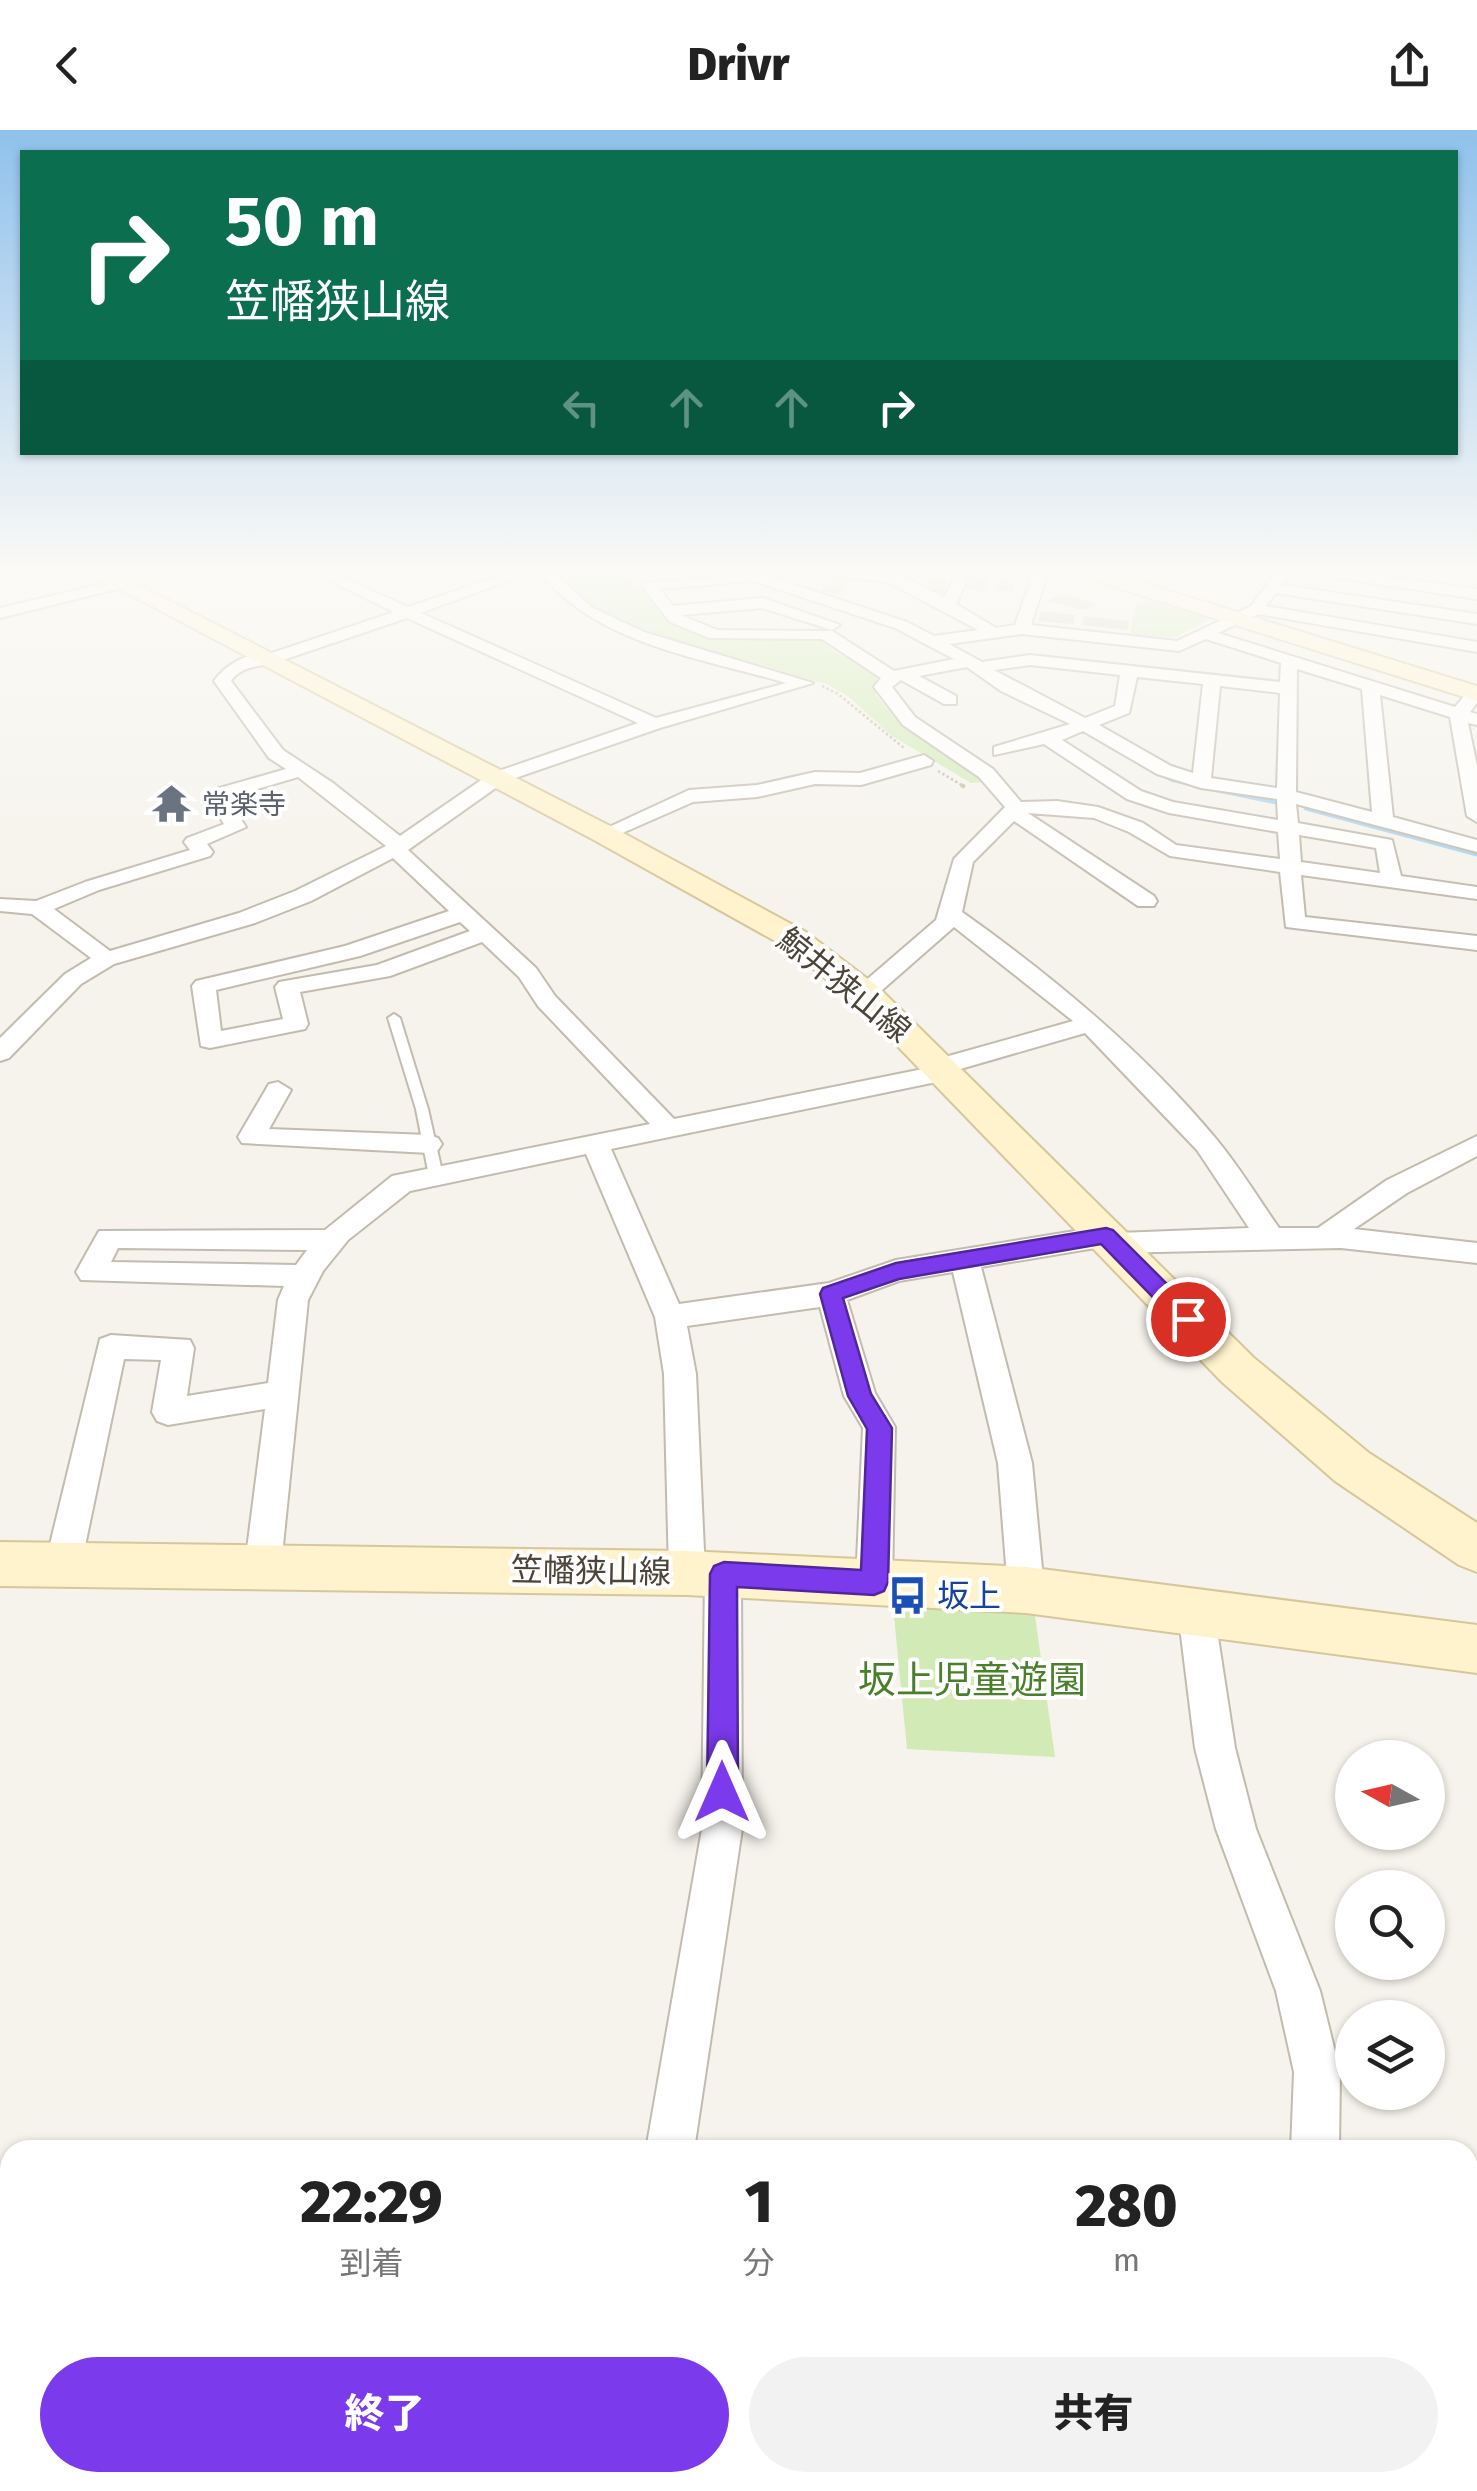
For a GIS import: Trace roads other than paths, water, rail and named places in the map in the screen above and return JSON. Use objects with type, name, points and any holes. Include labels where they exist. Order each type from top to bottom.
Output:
[{"type":"main road","name":"鯨井狭山線","points":[[316,684],[795,939],[866,993],[1238,1370],[1299,1424],[1404,1504],[1477,1550]]},
{"type":"main road","points":[[1447,684],[1476,693]]},
{"type":"main road","name":"笠幡狭山線","points":[[0,1564],[263,1564],[706,1574],[1026,1590],[1477,1649]]},
{"type":"street","points":[[224,684],[276,754],[326,787],[397,847],[528,973],[546,1001],[668,1128]]},
{"type":"street","points":[[566,684],[654,724]]},
{"type":"street","points":[[0,1053],[73,979],[106,959],[247,918],[302,896],[397,847],[497,778],[654,724],[801,684]]},
{"type":"street","points":[[887,684],[883,688],[909,721],[986,773],[1014,809],[1146,901]]},
{"type":"street","points":[[915,684],[950,700]]},
{"type":"street","points":[[1002,684],[1084,724],[1164,770],[1202,782],[1286,795],[1477,846]]},
{"type":"street","points":[[1048,740],[1123,709],[1133,684]]},
{"type":"street","points":[[1202,782],[1212,684]]},
{"type":"street","points":[[1250,684],[1285,688]]},
{"type":"street","points":[[1286,684],[1286,795],[1294,922],[1477,943]]},
{"type":"street","points":[[1356,684],[1467,717]]},
{"type":"street","points":[[1371,689],[1383,821]]},
{"type":"street","points":[[1476,693],[1467,717],[1477,816]]},
{"type":"street","points":[[1000,751],[1037,739],[1048,740],[1134,795],[1169,808],[1386,844],[1392,882]]},
{"type":"street","points":[[604,834],[690,796],[757,791],[815,778],[860,779],[924,762]]},
{"type":"street","points":[[0,905],[38,908],[92,886],[202,852],[194,842],[236,828],[216,795],[299,771]]},
{"type":"street","points":[[866,993],[925,943],[952,914],[958,868],[1014,809],[1061,806],[1128,821],[1170,850],[1477,893]]},
{"type":"street","points":[[38,908],[106,959]]},
{"type":"street","points":[[464,913],[352,951],[204,986],[210,1041],[296,1024],[287,987],[382,971],[486,933]]},
{"type":"street","points":[[952,914],[1046,984],[1089,1024],[1206,1144],[1270,1238]]},
{"type":"street","points":[[263,1564],[293,1300],[302,1276],[330,1240],[350,1220],[402,1183],[943,1069],[1089,1024]]},
{"type":"street","points":[[278,1090],[251,1137],[429,1144]]},
{"type":"street","points":[[595,1144],[670,1317],[706,1574],[722,1828],[672,2140]]},
{"type":"street","points":[[1324,1238],[1362,1206],[1400,1182],[1477,1146]]},
{"type":"street","points":[[302,1276],[91,1272],[110,1238],[330,1240]]},
{"type":"street","points":[[670,1317],[831,1294],[884,1274],[964,1258],[1109,1240],[1324,1238],[1403,1242],[1477,1253]]},
{"type":"street","points":[[964,1258],[1015,1463],[1026,1590]]},
{"type":"street","points":[[831,1294],[860,1396],[879,1428],[874,1582]]},
{"type":"street","points":[[64,1564],[111,1347],[179,1348],[168,1412],[283,1393]]},
{"type":"street","points":[[1196,1611],[1215,1748],[1236,1829],[1298,1991],[1318,2072],[1315,2140]]},
{"type":"lane","points":[[394,1018],[436,1176]]},
{"type":"waterway","points":[[1011,695],[1043,711]]},
{"type":"waterway","points":[[1107,745],[1172,780],[1205,787]]},
{"type":"waterway","points":[[1194,785],[1281,803]]},
{"type":"waterway","points":[[1306,808],[1477,854]]},
{"type":"place","name":"常楽寺","points":[[172,804]]},
{"type":"place","name":"坂上","points":[[907,1596]]},
{"type":"park label","name":"坂上児童遊園","points":[[972,1680]]}]
